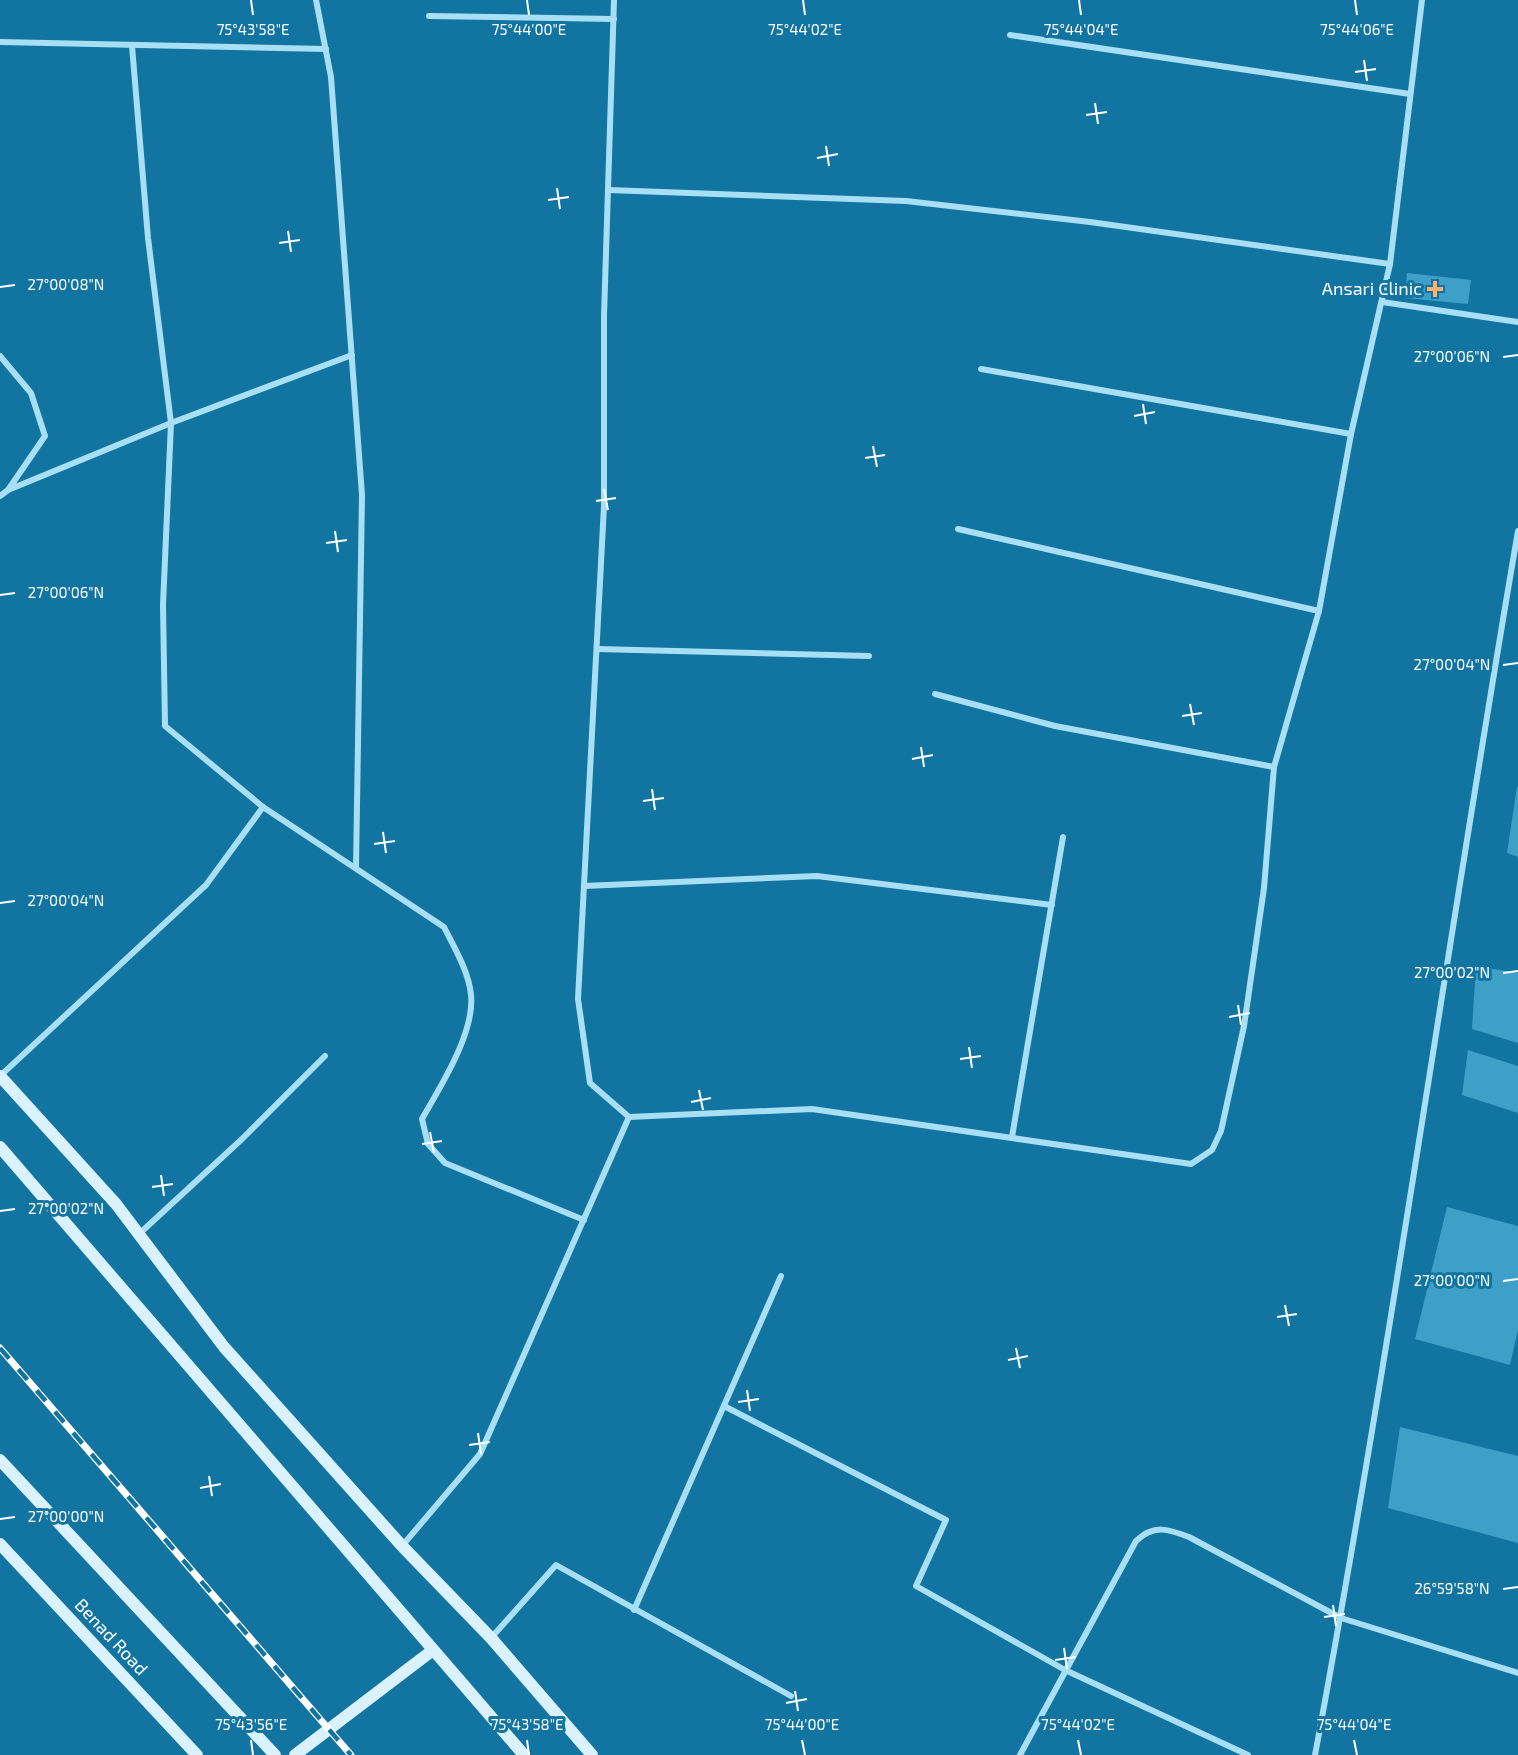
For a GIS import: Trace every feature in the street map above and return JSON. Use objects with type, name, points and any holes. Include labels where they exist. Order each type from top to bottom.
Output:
[{"type":"street","points":[[316,0],[331,77],[362,495],[356,867]]},
{"type":"street","points":[[614,0],[608,190],[604,506],[578,999],[590,1083],[629,1117],[812,1109],[1191,1164],[1212,1150],[1221,1131],[1244,1026],[1264,888],[1274,768],[1319,610],[1351,434],[1390,264],[1422,0]]},
{"type":"street","points":[[429,16],[614,19]]},
{"type":"street","points":[[1010,35],[1410,94]]},
{"type":"street","points":[[0,42],[326,49]]},
{"type":"street","points":[[132,46],[148,238],[171,423],[163,605],[165,726],[263,807],[444,927],[459,958],[471,995],[469,1019],[449,1071],[422,1119],[428,1144],[445,1163],[584,1220]]},
{"type":"street","points":[[608,190],[906,201],[1090,222],[1390,264]]},
{"type":"street","points":[[1382,302],[1518,322]]},
{"type":"street","points":[[0,496],[8,490],[171,423],[352,355]]},
{"type":"street","points":[[0,356],[31,393],[45,436],[8,490]]},
{"type":"street","points":[[981,369],[1351,434]]},
{"type":"street","points":[[958,529],[1319,610]]},
{"type":"street","points":[[1315,1755],[1341,1618],[1469,817],[1518,531]]},
{"type":"street","points":[[597,649],[869,656]]},
{"type":"street","points":[[935,694],[1055,726],[1274,768]]},
{"type":"street","points":[[263,807],[206,885],[0,1076],[116,1204],[224,1347],[402,1546],[491,1638],[592,1755]]},
{"type":"street","points":[[1012,1137],[1063,837]]},
{"type":"street","points":[[584,886],[817,876],[1052,905]]},
{"type":"street","points":[[139,1234],[242,1139],[325,1056]]},
{"type":"street","points":[[402,1546],[480,1454],[629,1117]]},
{"type":"street","points":[[0,1147],[524,1755]]},
{"type":"street","points":[[634,1610],[781,1276]]},
{"type":"street","points":[[724,1406],[946,1520],[916,1586],[1065,1670],[1248,1755]]},
{"type":"street","points":[[0,1460],[275,1755]]},
{"type":"street","points":[[1020,1755],[1136,1541],[1146,1532],[1164,1528],[1189,1537],[1341,1618],[1518,1673]]},
{"type":"street","name":"Benad Road","points":[[0,1545],[197,1755]]},
{"type":"street","points":[[491,1638],[556,1565],[791,1696]]},
{"type":"street","points":[[295,1755],[434,1650]]},
{"type":"building","points":[[1407,273],[1471,280],[1468,304],[1405,298]]},
{"type":"building","points":[[1518,787],[1518,857],[1507,853]]},
{"type":"building","points":[[1476,966],[1518,973],[1518,1043],[1472,1029]]},
{"type":"building","points":[[1468,1050],[1518,1066],[1518,1113],[1462,1095]]},
{"type":"building","points":[[1447,1207],[1518,1226],[1518,1330],[1510,1365],[1415,1339]]},
{"type":"building","points":[[1400,1427],[1518,1456],[1518,1543],[1388,1508]]},
{"type":"railway","points":[[0,1348],[351,1755]]},
{"type":"place","name":"Ansari Clinic","points":[[1435,289]]}]
